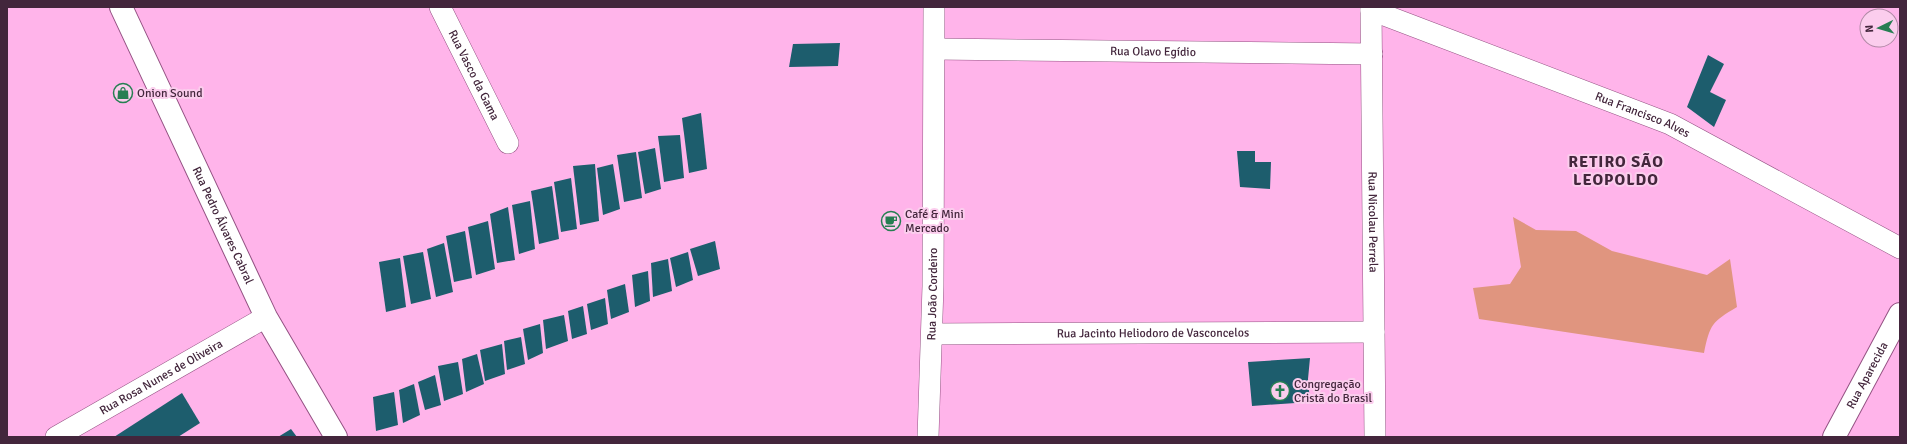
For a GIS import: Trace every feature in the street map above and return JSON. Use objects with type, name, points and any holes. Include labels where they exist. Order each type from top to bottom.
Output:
[{"type":"main road","name":"Rua Pedro Álvares Cabral","points":[[121,7],[266,317],[336,437]]},
{"type":"main road","name":"Rua Aparecida","points":[[1834,437],[1900,314]]},
{"type":"street","name":"Rua Vasco da Gama","points":[[440,7],[508,143]]},
{"type":"street","name":"Rua João Cordeiro","points":[[928,437],[932,334],[935,50],[934,7]]},
{"type":"street","name":"Rua Nicolau Perrela","points":[[1371,8],[1375,437]]},
{"type":"street","name":"Rua Francisco Alves","points":[[1371,8],[1670,124],[1900,248]]},
{"type":"street","name":"Rua Olavo Egídio","points":[[935,50],[1372,54]]},
{"type":"street","name":"Rua Rosa Nunes de Oliveira","points":[[56,437],[266,317]]},
{"type":"street","name":"Rua Jacinto Heliodoro de Vasconcelos","points":[[932,334],[1374,332]]},
{"type":"shaded area","points":[[1513,217],[1536,230],[1576,231],[1612,251],[1707,275],[1730,259],[1737,307],[1722,316],[1713,325],[1708,336],[1704,353],[1479,319],[1473,288],[1510,284],[1521,267]]},
{"type":"building","points":[[840,43],[838,66],[789,67],[793,44]]},
{"type":"building","points":[[1708,55],[1724,64],[1710,92],[1726,100],[1714,127],[1687,107]]},
{"type":"building","points":[[701,113],[707,169],[689,173],[682,118]]},
{"type":"building","points":[[680,135],[684,178],[664,182],[658,136]]},
{"type":"building","points":[[655,148],[661,189],[645,194],[638,152]]},
{"type":"building","points":[[1237,151],[1255,151],[1255,162],[1271,162],[1270,189],[1240,187]]},
{"type":"building","points":[[636,152],[642,198],[624,202],[617,155]]},
{"type":"building","points":[[595,164],[599,221],[580,225],[573,166]]},
{"type":"building","points":[[613,164],[620,209],[603,215],[597,168]]},
{"type":"building","points":[[571,178],[577,229],[561,232],[554,182]]},
{"type":"building","points":[[552,186],[559,239],[539,244],[531,191]]},
{"type":"building","points":[[530,201],[535,249],[519,254],[512,205]]},
{"type":"building","points":[[508,207],[515,260],[497,263],[490,214]]},
{"type":"building","points":[[488,221],[495,269],[476,275],[468,227]]},
{"type":"building","points":[[465,231],[472,278],[454,282],[446,236]]},
{"type":"building","points":[[715,241],[720,269],[698,276],[690,249]]},
{"type":"building","points":[[444,243],[453,292],[436,297],[427,249]]},
{"type":"building","points":[[423,252],[431,299],[411,304],[403,256]]},
{"type":"building","points":[[688,252],[693,280],[676,287],[670,258]]},
{"type":"building","points":[[400,258],[406,307],[386,312],[379,262]]},
{"type":"building","points":[[668,259],[672,291],[653,297],[651,263]]},
{"type":"building","points":[[648,271],[650,301],[635,307],[632,275]]},
{"type":"building","points":[[625,284],[629,312],[611,319],[607,290]]},
{"type":"building","points":[[605,298],[608,324],[591,330],[587,304]]},
{"type":"building","points":[[583,306],[587,334],[572,339],[568,311]]},
{"type":"building","points":[[564,315],[568,341],[546,349],[543,320]]},
{"type":"building","points":[[540,324],[543,353],[528,360],[523,329]]},
{"type":"building","points":[[521,337],[525,364],[507,370],[504,341]]},
{"type":"building","points":[[502,344],[505,374],[485,381],[480,350]]},
{"type":"building","points":[[477,354],[484,384],[466,392],[462,359]]},
{"type":"building","name":"Congregação Cristã do Brasil","points":[[1310,358],[1308,379],[1310,402],[1252,406],[1248,362]]},
{"type":"building","points":[[458,362],[463,394],[444,401],[438,366]]},
{"type":"building","points":[[435,375],[441,405],[425,410],[418,382]]},
{"type":"building","points":[[414,384],[420,415],[403,423],[399,390]]},
{"type":"building","points":[[394,392],[398,425],[376,431],[373,397]]},
{"type":"building","points":[[182,393],[200,423],[178,437],[114,437]]},
{"type":"building","points":[[291,429],[297,437],[278,437]]},
{"type":"place","name":"Onion Sound","points":[[123,93]]},
{"type":"place","name":"Café & Mini Mercado","points":[[891,221]]},
{"type":"place","name":"Congregação Cristã do Brasil","points":[[1280,391]]},
{"type":"district","name":"RETIRO SÃO LEOPOLDO","points":[[1616,170]]}]
